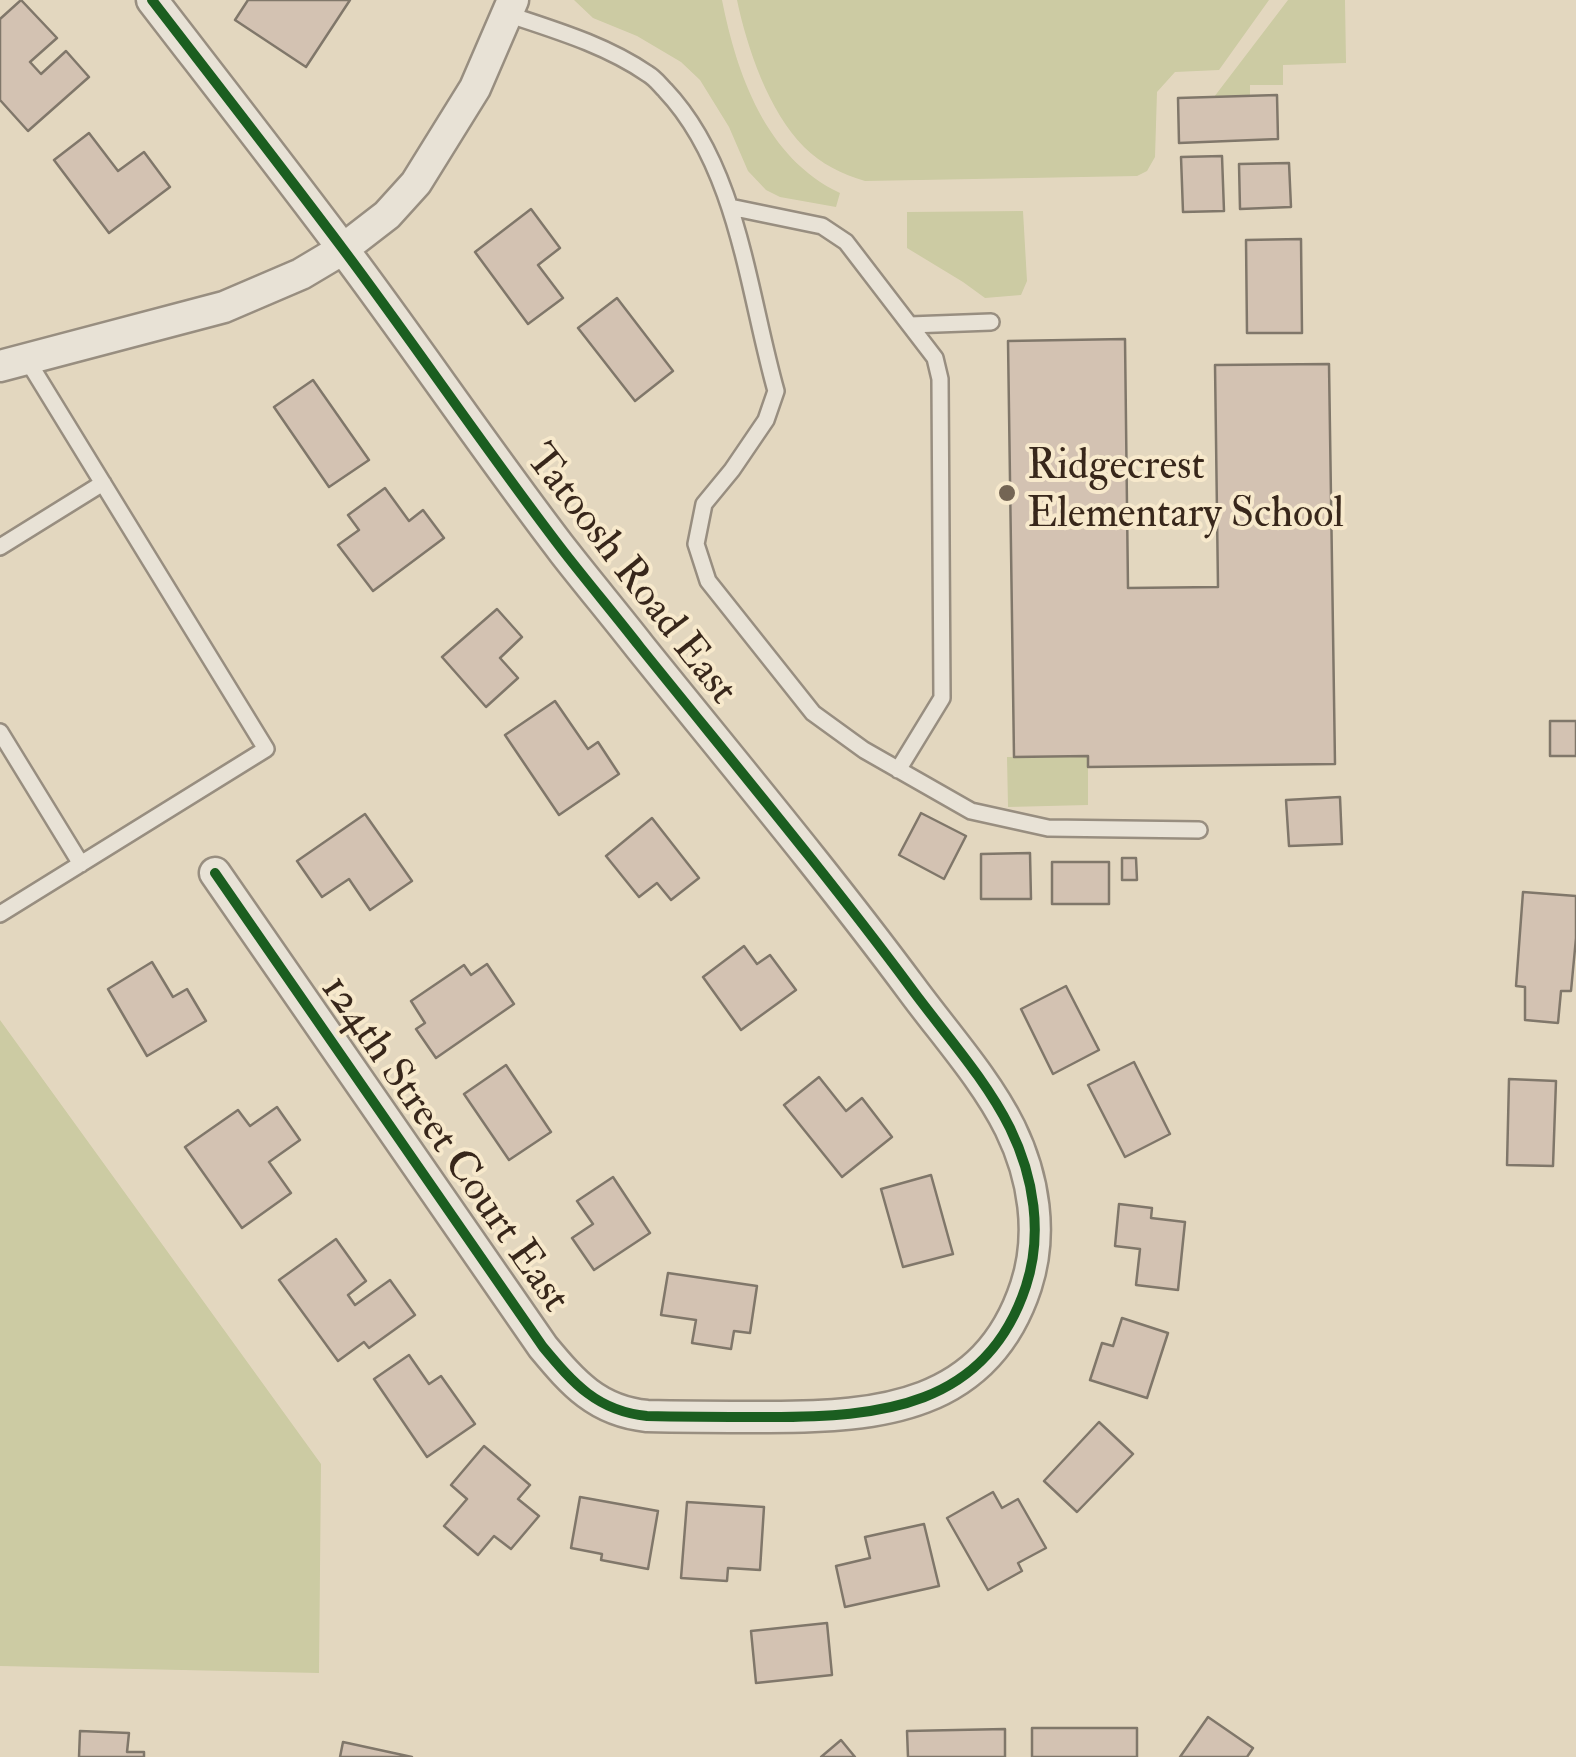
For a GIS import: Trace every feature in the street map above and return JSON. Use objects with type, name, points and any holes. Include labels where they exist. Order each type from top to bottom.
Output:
[{"type":"street","name":"Tatoosh Road East","points":[[152,0],[343,249],[564,552],[870,934],[994,1099],[1013,1134],[1033,1202],[1035,1228],[1030,1269],[1004,1332],[978,1363],[932,1395],[888,1410],[837,1416],[647,1416]]},
{"type":"street","points":[[13,362],[224,307],[301,274],[343,249],[387,215],[416,182],[475,88],[510,7]]},
{"type":"street","name":"124th Street Court East","points":[[215,873],[542,1347],[582,1390],[606,1406],[647,1416]]},
{"type":"lane","points":[[510,7],[650,75],[683,109],[730,207],[776,391],[766,420],[704,504],[696,544],[708,581],[812,713],[864,750],[971,811],[1048,828],[1200,830]]},
{"type":"lane","points":[[730,207],[822,226],[846,242],[935,358],[940,379],[942,698],[898,770]]},
{"type":"lane","points":[[910,325],[992,322]]},
{"type":"lane","points":[[0,914],[266,749],[103,483],[13,362]]},
{"type":"lane","points":[[0,547],[103,483]]},
{"type":"lane","points":[[0,732],[81,864]]},
{"type":"green space","points":[[574,0],[722,0],[736,57],[759,112],[792,159],[840,193],[836,207],[780,197],[766,190],[748,171],[729,127],[700,80],[681,62],[637,36],[593,18]]},
{"type":"green space","points":[[737,0],[1269,0],[1219,70],[1175,72],[1157,92],[1155,157],[1147,171],[1137,176],[865,181],[825,163],[791,133],[761,78]]},
{"type":"green space","points":[[1288,0],[1345,0],[1346,63],[1283,65],[1283,85],[1250,85],[1250,96],[1214,97]]},
{"type":"green space","points":[[1023,211],[1027,281],[1021,295],[985,298],[907,248],[907,212]]},
{"type":"green space","points":[[1088,756],[1088,805],[1008,807],[1007,757]]},
{"type":"green space","points":[[0,1020],[321,1464],[319,1673],[0,1666]]},
{"type":"building","points":[[21,0],[57,38],[30,62],[41,74],[66,51],[89,77],[28,131],[0,100],[0,19]]},
{"type":"building","points":[[248,0],[350,0],[306,67],[235,20]]},
{"type":"building","points":[[1277,95],[1278,139],[1179,143],[1178,98]]},
{"type":"building","points":[[89,133],[118,171],[144,152],[170,187],[109,233],[54,160]]},
{"type":"building","points":[[1222,156],[1224,211],[1183,212],[1181,157]]},
{"type":"building","points":[[1289,163],[1291,207],[1240,209],[1239,164]]},
{"type":"building","points":[[531,209],[560,248],[538,265],[563,298],[528,324],[475,252]]},
{"type":"building","points":[[1301,239],[1302,333],[1247,333],[1246,240]]},
{"type":"building","points":[[617,298],[673,371],[635,401],[578,328]]},
{"type":"building","points":[[1125,339],[1128,588],[1218,587],[1215,365],[1329,364],[1335,764],[1088,767],[1088,756],[1014,757],[1008,341]]},
{"type":"building","points":[[313,380],[369,460],[329,487],[274,407]]},
{"type":"building","points":[[385,488],[409,521],[423,510],[444,538],[373,591],[338,545],[359,530],[348,515]]},
{"type":"building","points":[[497,609],[522,637],[500,658],[518,678],[486,707],[442,657]]},
{"type":"building","points":[[555,701],[588,749],[598,742],[619,774],[559,815],[505,735]]},
{"type":"building","points":[[1550,721],[1576,721],[1576,756],[1550,756]]},
{"type":"building","points":[[1340,797],[1342,844],[1289,846],[1286,800]]},
{"type":"building","points":[[921,813],[966,836],[944,879],[899,855]]},
{"type":"building","points":[[365,814],[412,881],[370,910],[349,879],[322,897],[297,861]]},
{"type":"building","points":[[652,818],[699,878],[671,900],[657,883],[639,897],[606,856]]},
{"type":"building","points":[[1030,853],[1031,899],[981,899],[981,854]]},
{"type":"building","points":[[1122,858],[1136,858],[1137,880],[1122,880]]},
{"type":"building","points":[[1052,862],[1109,862],[1109,904],[1052,904]]},
{"type":"building","points":[[1523,892],[1576,896],[1571,991],[1561,991],[1558,1023],[1525,1020],[1525,987],[1516,986]]},
{"type":"building","points":[[744,946],[757,964],[770,955],[796,990],[741,1030],[703,977]]},
{"type":"building","points":[[152,962],[173,997],[187,989],[206,1021],[147,1056],[108,989]]},
{"type":"building","points":[[487,964],[514,1004],[436,1058],[416,1029],[425,1023],[411,1001],[464,965],[471,975]]},
{"type":"building","points":[[1066,986],[1099,1050],[1053,1074],[1021,1009]]},
{"type":"building","points":[[1134,1062],[1170,1134],[1125,1157],[1088,1085]]},
{"type":"building","points":[[506,1065],[551,1132],[509,1160],[464,1094]]},
{"type":"building","points":[[819,1077],[846,1111],[862,1098],[892,1137],[842,1177],[784,1105]]},
{"type":"building","points":[[1509,1079],[1556,1081],[1553,1166],[1507,1165]]},
{"type":"building","points":[[277,1107],[300,1140],[269,1162],[291,1193],[242,1228],[185,1147],[238,1110],[250,1126]]},
{"type":"building","points":[[931,1175],[953,1254],[903,1267],[881,1189]]},
{"type":"building","points":[[613,1177],[650,1233],[594,1270],[572,1238],[593,1224],[577,1201]]},
{"type":"building","points":[[1119,1204],[1152,1208],[1151,1218],[1185,1222],[1178,1290],[1136,1285],[1140,1249],[1115,1246]]},
{"type":"building","points":[[336,1239],[366,1281],[348,1295],[355,1305],[390,1280],[415,1315],[369,1348],[364,1342],[338,1361],[279,1280]]},
{"type":"building","points":[[668,1273],[757,1286],[750,1333],[734,1331],[731,1349],[692,1343],[696,1320],[661,1315]]},
{"type":"building","points":[[1122,1318],[1168,1333],[1147,1398],[1090,1380],[1102,1343],[1113,1346]]},
{"type":"building","points":[[409,1355],[429,1384],[441,1376],[475,1424],[427,1457],[374,1379]]},
{"type":"building","points":[[1099,1422],[1133,1454],[1077,1512],[1044,1481]]},
{"type":"building","points":[[484,1446],[530,1485],[518,1499],[539,1516],[511,1549],[494,1536],[478,1555],[444,1526],[467,1499],[451,1485]]},
{"type":"building","points":[[993,1492],[1002,1508],[1018,1499],[1046,1548],[1018,1563],[1022,1571],[988,1590],[947,1518]]},
{"type":"building","points":[[580,1497],[658,1511],[648,1569],[601,1560],[602,1554],[571,1548]]},
{"type":"building","points":[[687,1502],[764,1507],[760,1570],[728,1568],[727,1581],[681,1578]]},
{"type":"building","points":[[924,1524],[939,1586],[845,1607],[836,1566],[870,1558],[865,1537]]},
{"type":"building","points":[[827,1623],[832,1675],[756,1683],[751,1631]]},
{"type":"building","points":[[1208,1717],[1253,1748],[1247,1757],[1180,1757]]},
{"type":"building","points":[[1032,1728],[1137,1728],[1137,1757],[1032,1757]]},
{"type":"building","points":[[1005,1729],[1005,1757],[908,1757],[907,1731]]},
{"type":"building","points":[[80,1731],[129,1733],[127,1752],[144,1752],[144,1757],[79,1757]]},
{"type":"building","points":[[841,1740],[855,1757],[821,1757]]},
{"type":"building","points":[[343,1742],[412,1757],[340,1757]]},
{"type":"cycle path","points":[[152,0],[343,249],[564,552],[845,901],[989,1091],[1025,1166],[1035,1226],[1026,1286],[1008,1327],[984,1358],[956,1381],[924,1397],[888,1408],[810,1416],[647,1416],[600,1401],[576,1383],[543,1347],[215,873]]},
{"type":"place","name":"Ridgecrest Elementary School","points":[[1007,493]]}]
